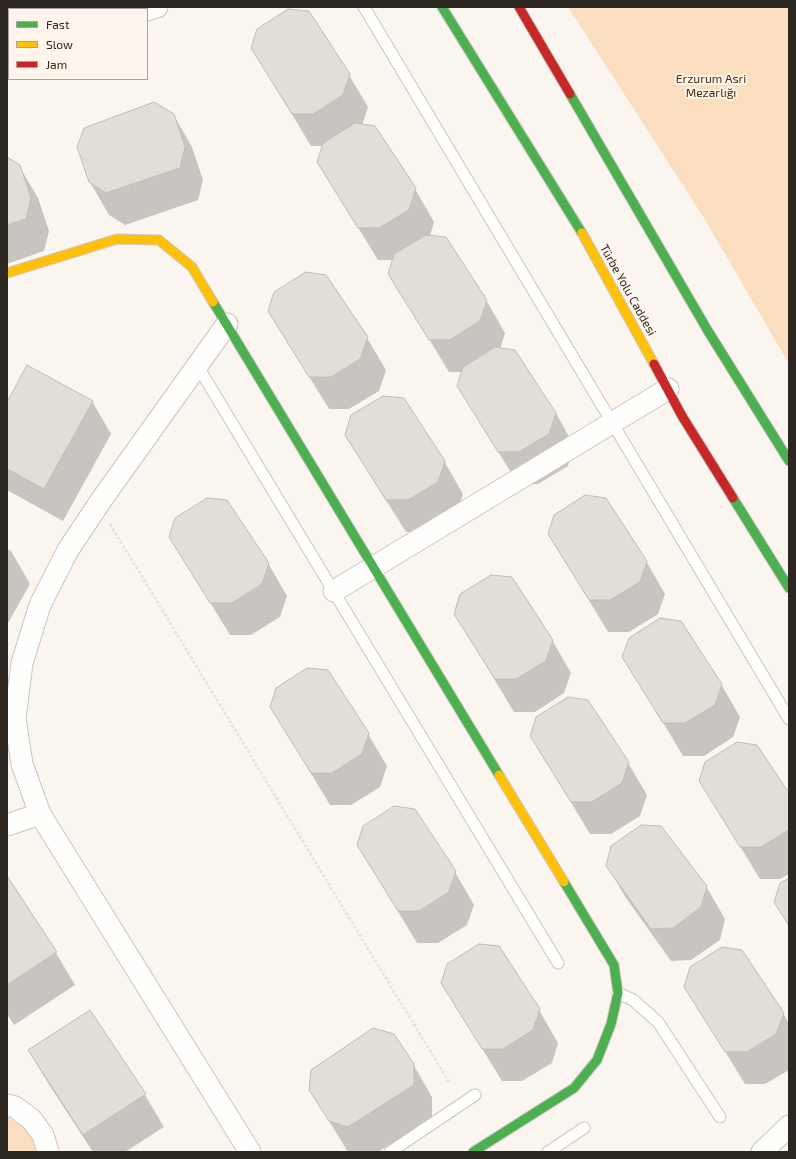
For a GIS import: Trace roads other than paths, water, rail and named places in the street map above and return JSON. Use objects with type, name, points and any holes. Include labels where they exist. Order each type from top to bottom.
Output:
[{"type":"street","name":"Türbe Yolu Caddesi","points":[[442,7],[596,255],[682,416],[789,588]]},
{"type":"street","points":[[519,7],[708,331],[789,461]]},
{"type":"street","points":[[7,273],[118,239],[159,240],[192,267],[614,965],[618,993],[611,1024],[597,1060],[574,1088],[473,1152]]},
{"type":"street","points":[[227,324],[68,550],[40,605],[22,663],[15,718],[22,764],[40,814],[250,1152]]},
{"type":"street","points":[[334,591],[668,389]]},
{"type":"street","points":[[7,825],[40,814]]},
{"type":"street","points":[[7,1105],[15,1107],[31,1119],[43,1134],[48,1152]]},
{"type":"street","points":[[762,1152],[789,1126]]},
{"type":"lane","points":[[364,7],[789,719]]},
{"type":"lane","points":[[197,366],[558,963]]},
{"type":"lane","points":[[618,993],[633,1000],[658,1022],[720,1116]]},
{"type":"lane","points":[[390,1152],[475,1095]]},
{"type":"lane","points":[[548,1152],[584,1128]]},
{"type":"park label","name":"Erzurum Asri Mezarlığı","points":[[711,86]]}]
